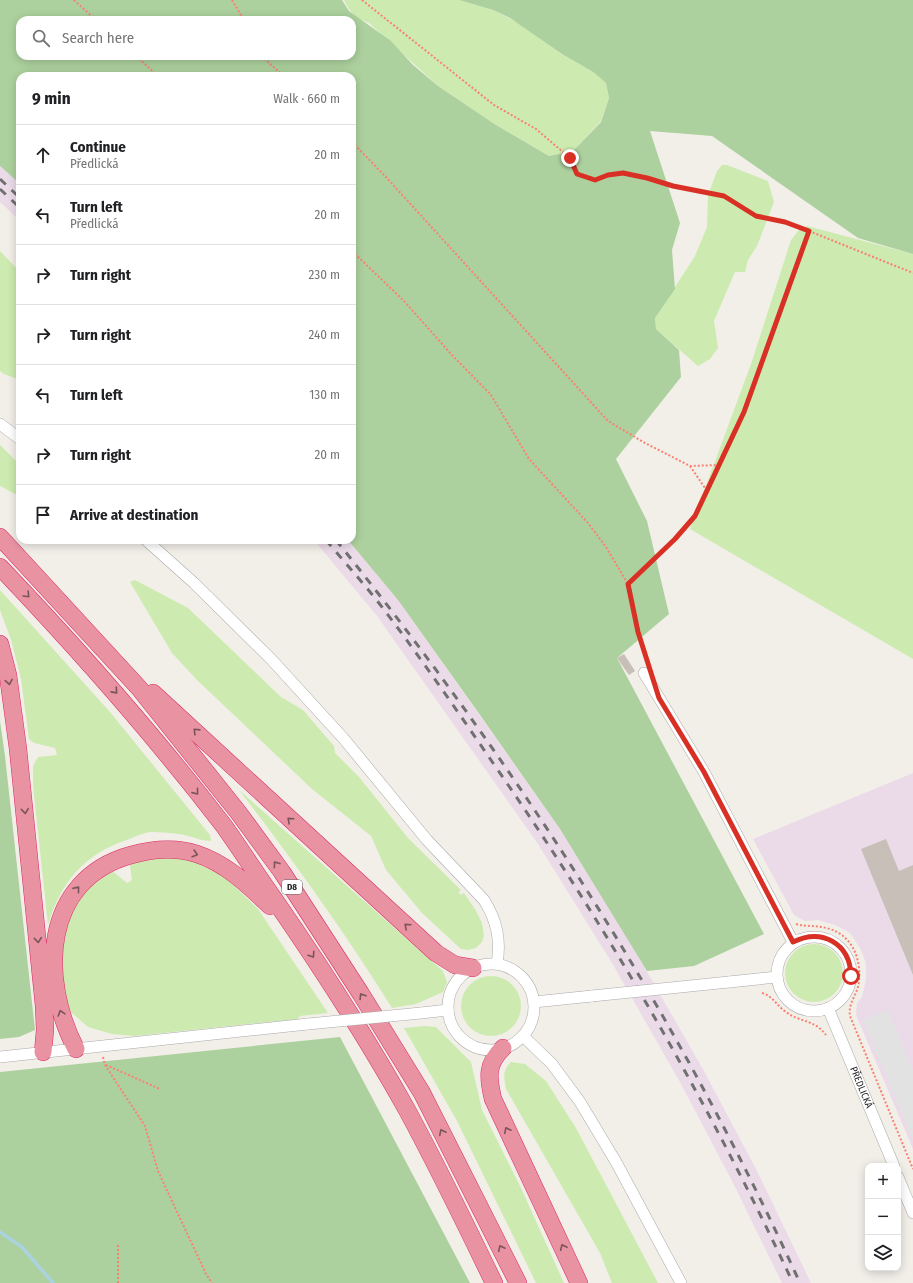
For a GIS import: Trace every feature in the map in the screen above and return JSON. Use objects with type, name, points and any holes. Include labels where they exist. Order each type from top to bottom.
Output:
[{"type":"highway","name":"D8","points":[[0,537],[139,688],[238,812],[282,872],[357,988],[422,1093],[518,1283]]},
{"type":"highway","name":"D8","points":[[0,567],[54,623],[126,704],[225,828],[298,933],[407,1109],[457,1206],[494,1283]]},
{"type":"highway","points":[[0,644],[8,675],[18,749],[44,1006],[45,1030],[43,1052]]},
{"type":"highway","points":[[107,652],[192,728],[260,793],[436,953],[455,965],[473,968]]},
{"type":"highway","points":[[76,1049],[68,1033],[57,1002],[53,964],[55,940],[63,912],[76,890],[86,880],[108,864],[122,857],[152,850],[180,851],[196,854],[225,867],[241,879],[298,933]]},
{"type":"highway","points":[[503,1048],[492,1059],[490,1065],[490,1079],[493,1099],[579,1283]]},
{"type":"street","points":[[0,424],[16,436]]},
{"type":"street","points":[[150,544],[194,583],[271,659],[344,739],[427,840],[484,900],[490,910],[499,934],[497,964]]},
{"type":"street","points":[[647,671],[704,772],[793,942]]},
{"type":"street","points":[[809,937],[817,937],[833,942],[845,953],[851,968],[850,984],[842,998],[828,1008],[821,1010],[805,1010],[791,1004],[781,992],[776,977],[780,958],[793,942],[809,937]]},
{"type":"street","points":[[485,964],[497,964],[506,967],[522,977],[532,993],[534,1002],[533,1016],[523,1036],[517,1041],[503,1048],[486,1049],[466,1042],[453,1026],[448,1010],[449,997],[454,985],[462,975],[473,968],[485,964]]},
{"type":"street","points":[[534,1002],[776,977]]},
{"type":"street","name":"PŘEDLICKÁ","points":[[828,1008],[893,1163]]},
{"type":"street","points":[[0,1057],[448,1010]]},
{"type":"street","points":[[523,1036],[552,1064],[580,1102],[616,1162],[681,1283]]},
{"type":"street","points":[[901,1184],[913,1213]]},
{"type":"path","points":[[74,0],[92,16]]},
{"type":"path","points":[[232,0],[242,16]]},
{"type":"path","points":[[362,0],[494,105],[536,129],[570,158],[577,174],[595,180],[608,175],[623,173],[647,178],[673,186],[724,196],[756,216],[785,222],[913,273]]},
{"type":"path","points":[[140,60],[154,72]]},
{"type":"path","points":[[266,60],[279,72]]},
{"type":"path","points":[[356,146],[386,176],[608,421],[645,443],[690,466],[707,491]]},
{"type":"path","points":[[628,584],[664,550],[695,516],[744,412],[809,231]]},
{"type":"path","points":[[356,255],[406,302],[491,395],[529,459],[588,523],[606,547],[628,584],[647,671]]},
{"type":"path","points":[[690,466],[720,465]]},
{"type":"path","points":[[789,920],[806,926],[828,928],[839,934],[856,951],[860,970],[857,989],[849,1010],[850,1016],[913,1169]]},
{"type":"path","points":[[762,993],[772,998],[789,1015],[813,1022],[820,1026],[827,1035],[831,1036]]},
{"type":"path","points":[[160,1089],[104,1065],[146,1126],[158,1171],[212,1283]]},
{"type":"path","points":[[118,1243],[118,1283]]},
{"type":"shaded area","points":[[0,166],[16,180],[16,217],[0,202]]},
{"type":"shaded area","points":[[317,544],[351,544],[398,600],[560,829],[634,949],[704,1071],[757,1171],[811,1283],[782,1283],[733,1183],[681,1084],[612,963],[538,844],[377,616]]},
{"type":"shaded area","points":[[913,773],[913,1149],[856,1015],[857,1003],[862,997],[866,980],[866,963],[860,948],[850,933],[835,925],[818,920],[805,921],[794,915],[753,839]]},
{"type":"shaded area","points":[[888,1010],[913,1070],[913,1140],[863,1020]]},
{"type":"green space","points":[[0,0],[342,0],[349,11],[356,16],[391,41],[413,65],[438,86],[496,125],[549,156],[573,151],[601,122],[609,98],[606,83],[593,72],[562,54],[510,18],[493,10],[459,0],[913,0],[913,254],[858,238],[712,136],[650,131],[680,223],[672,250],[675,289],[655,318],[656,329],[679,350],[681,377],[616,459],[647,521],[669,614],[617,658],[764,934],[694,966],[647,971],[560,829],[398,600],[351,544],[356,544],[356,72],[16,72],[16,180],[0,166]]},
{"type":"green space","points":[[344,0],[459,0],[493,10],[518,23],[562,54],[593,72],[606,83],[609,98],[601,121],[573,151],[549,156],[496,125],[438,86],[369,23],[354,14],[348,8]]},
{"type":"green space","points":[[722,165],[727,165],[768,181],[774,202],[757,246],[748,260],[745,272],[735,272],[714,321],[718,348],[710,359],[698,366],[656,329],[655,318],[695,256],[707,227],[708,195],[717,171]]},
{"type":"green space","points":[[807,226],[913,254],[913,659],[690,529],[751,364],[791,240],[799,230]]},
{"type":"green space","points":[[0,251],[16,268],[16,378],[0,371]]},
{"type":"green space","points":[[0,445],[16,461],[16,494],[0,486]]},
{"type":"green space","points":[[135,580],[188,608],[281,697],[303,710],[334,746],[335,753],[359,777],[408,838],[461,890],[459,892],[460,895],[464,893],[475,909],[482,923],[484,936],[482,942],[476,948],[468,950],[461,949],[422,913],[386,870],[371,836],[312,789],[197,680],[172,653],[130,582]]},
{"type":"green space","points":[[0,590],[110,712],[210,835],[211,841],[201,840],[180,834],[150,832],[138,835],[98,853],[76,872],[67,883],[53,910],[48,925],[33,786],[33,766],[38,757],[57,755],[55,748],[34,743],[29,739],[21,679],[11,640],[0,610]]},
{"type":"green space","points":[[0,721],[35,1030],[19,1037],[0,1039]]},
{"type":"green space","points":[[239,790],[443,971],[447,982],[443,992],[416,1004],[392,1008],[318,897]]},
{"type":"green space","points":[[170,855],[198,861],[198,864],[224,876],[258,909],[328,1013],[300,1016],[298,1019],[134,1036],[112,1034],[88,1027],[72,1013],[64,999],[61,938],[79,897],[111,870],[127,883],[132,880],[130,866],[133,860]]},
{"type":"green space","points":[[814,944],[830,949],[838,957],[843,973],[838,989],[830,997],[814,1002],[798,997],[790,989],[785,973],[790,957],[798,949]]},
{"type":"green space","points":[[491,976],[508,981],[516,989],[521,1006],[516,1023],[508,1031],[491,1036],[474,1031],[466,1023],[461,1006],[466,989],[474,981]]},
{"type":"green space","points":[[425,1026],[436,1027],[471,1062],[482,1110],[521,1188],[564,1283],[536,1283],[457,1121],[404,1028]]},
{"type":"green space","points":[[340,1037],[470,1283],[0,1283],[0,1072]]},
{"type":"green space","points":[[511,1062],[525,1064],[546,1081],[576,1128],[658,1283],[612,1283],[600,1253],[506,1089],[504,1078],[505,1071]]},
{"type":"building","points":[[624,654],[635,671],[629,675],[617,658]]},
{"type":"building","points":[[886,839],[899,871],[913,865],[913,975],[861,849]]},
{"type":"waterway","points":[[0,1232],[22,1247],[53,1283]]},
{"type":"railway","points":[[0,179],[16,194]]},
{"type":"railway","points":[[0,189],[16,204]]},
{"type":"railway","points":[[329,544],[364,584],[427,668],[535,825],[576,888],[654,1016],[691,1082],[726,1148],[793,1283]]},
{"type":"railway","points":[[339,544],[404,626],[469,715],[531,805],[591,897],[648,991],[702,1087],[753,1184],[800,1283]]},
{"type":"route","points":[[570,158],[577,174],[595,180],[608,175],[623,173],[647,178],[673,186],[724,196],[756,216],[785,222],[809,231],[775,322],[744,412],[695,516],[675,539],[628,584],[638,632],[659,698],[704,772],[793,942],[809,937],[817,937],[825,938],[833,942],[845,953],[851,968],[851,976]]}]
